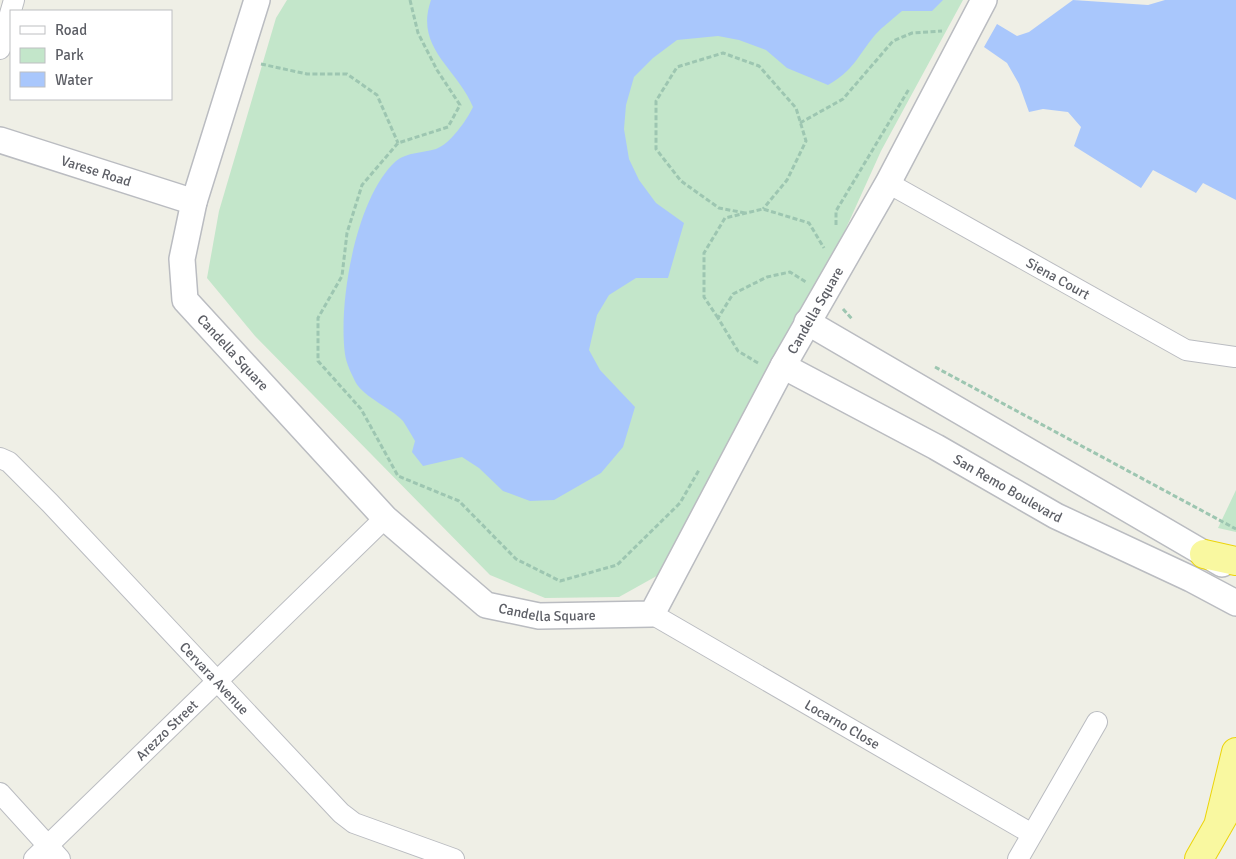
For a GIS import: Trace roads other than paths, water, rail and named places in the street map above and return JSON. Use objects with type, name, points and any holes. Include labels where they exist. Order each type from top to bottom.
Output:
[{"type":"highway","points":[[1204,554],[1236,561]]},
{"type":"highway","points":[[1218,826],[1236,752]]},
{"type":"highway","points":[[1199,859],[1236,793]]},
{"type":"street","name":"Candella Square","points":[[257,0],[194,202],[182,260],[185,300],[385,518],[486,605],[539,616],[652,614],[774,367],[827,292],[888,182],[984,0]]},
{"type":"street","points":[[0,49],[10,14]]},
{"type":"street","name":"Varese Road","points":[[0,140],[194,202]]},
{"type":"street","name":"Siena Court","points":[[888,182],[1186,350],[1235,357]]},
{"type":"street","points":[[807,322],[1236,573]]},
{"type":"street","name":"San Remo Boulevard","points":[[774,367],[936,447],[1056,516],[1191,579],[1236,603]]},
{"type":"street","points":[[936,447],[955,410]]},
{"type":"street","name":"Cervara Avenue","points":[[0,458],[9,462],[50,503],[340,813],[354,823],[454,859]]},
{"type":"street","points":[[1056,516],[1077,479]]},
{"type":"street","name":"Arezzo Street","points":[[47,855],[217,682],[385,518]]},
{"type":"street","name":"Locarno Close","points":[[652,614],[1032,834]]},
{"type":"street","points":[[1018,859],[1097,722]]},
{"type":"street","points":[[0,792],[47,855]]},
{"type":"water","points":[[431,0],[943,0],[932,11],[902,11],[875,35],[844,74],[828,85],[787,68],[766,50],[739,40],[718,36],[677,40],[653,58],[634,77],[626,105],[624,129],[629,159],[639,180],[656,203],[684,223],[668,278],[636,278],[609,295],[597,315],[589,350],[600,370],[635,407],[623,447],[601,473],[554,500],[530,501],[503,491],[479,468],[462,457],[423,466],[412,452],[415,441],[403,421],[360,388],[356,383],[346,358],[344,307],[348,280],[360,224],[370,199],[382,177],[396,161],[415,153],[436,149],[447,142],[458,131],[473,107],[466,93],[433,45],[428,31],[427,17]]},
{"type":"water","points":[[1073,0],[1148,5],[1165,0],[1236,0],[1236,200],[1203,183],[1196,193],[1153,170],[1141,188],[1074,146],[1081,127],[1068,112],[1043,109],[1029,112],[1019,84],[1007,63],[984,47],[997,24],[1017,36],[1029,32]]}]
